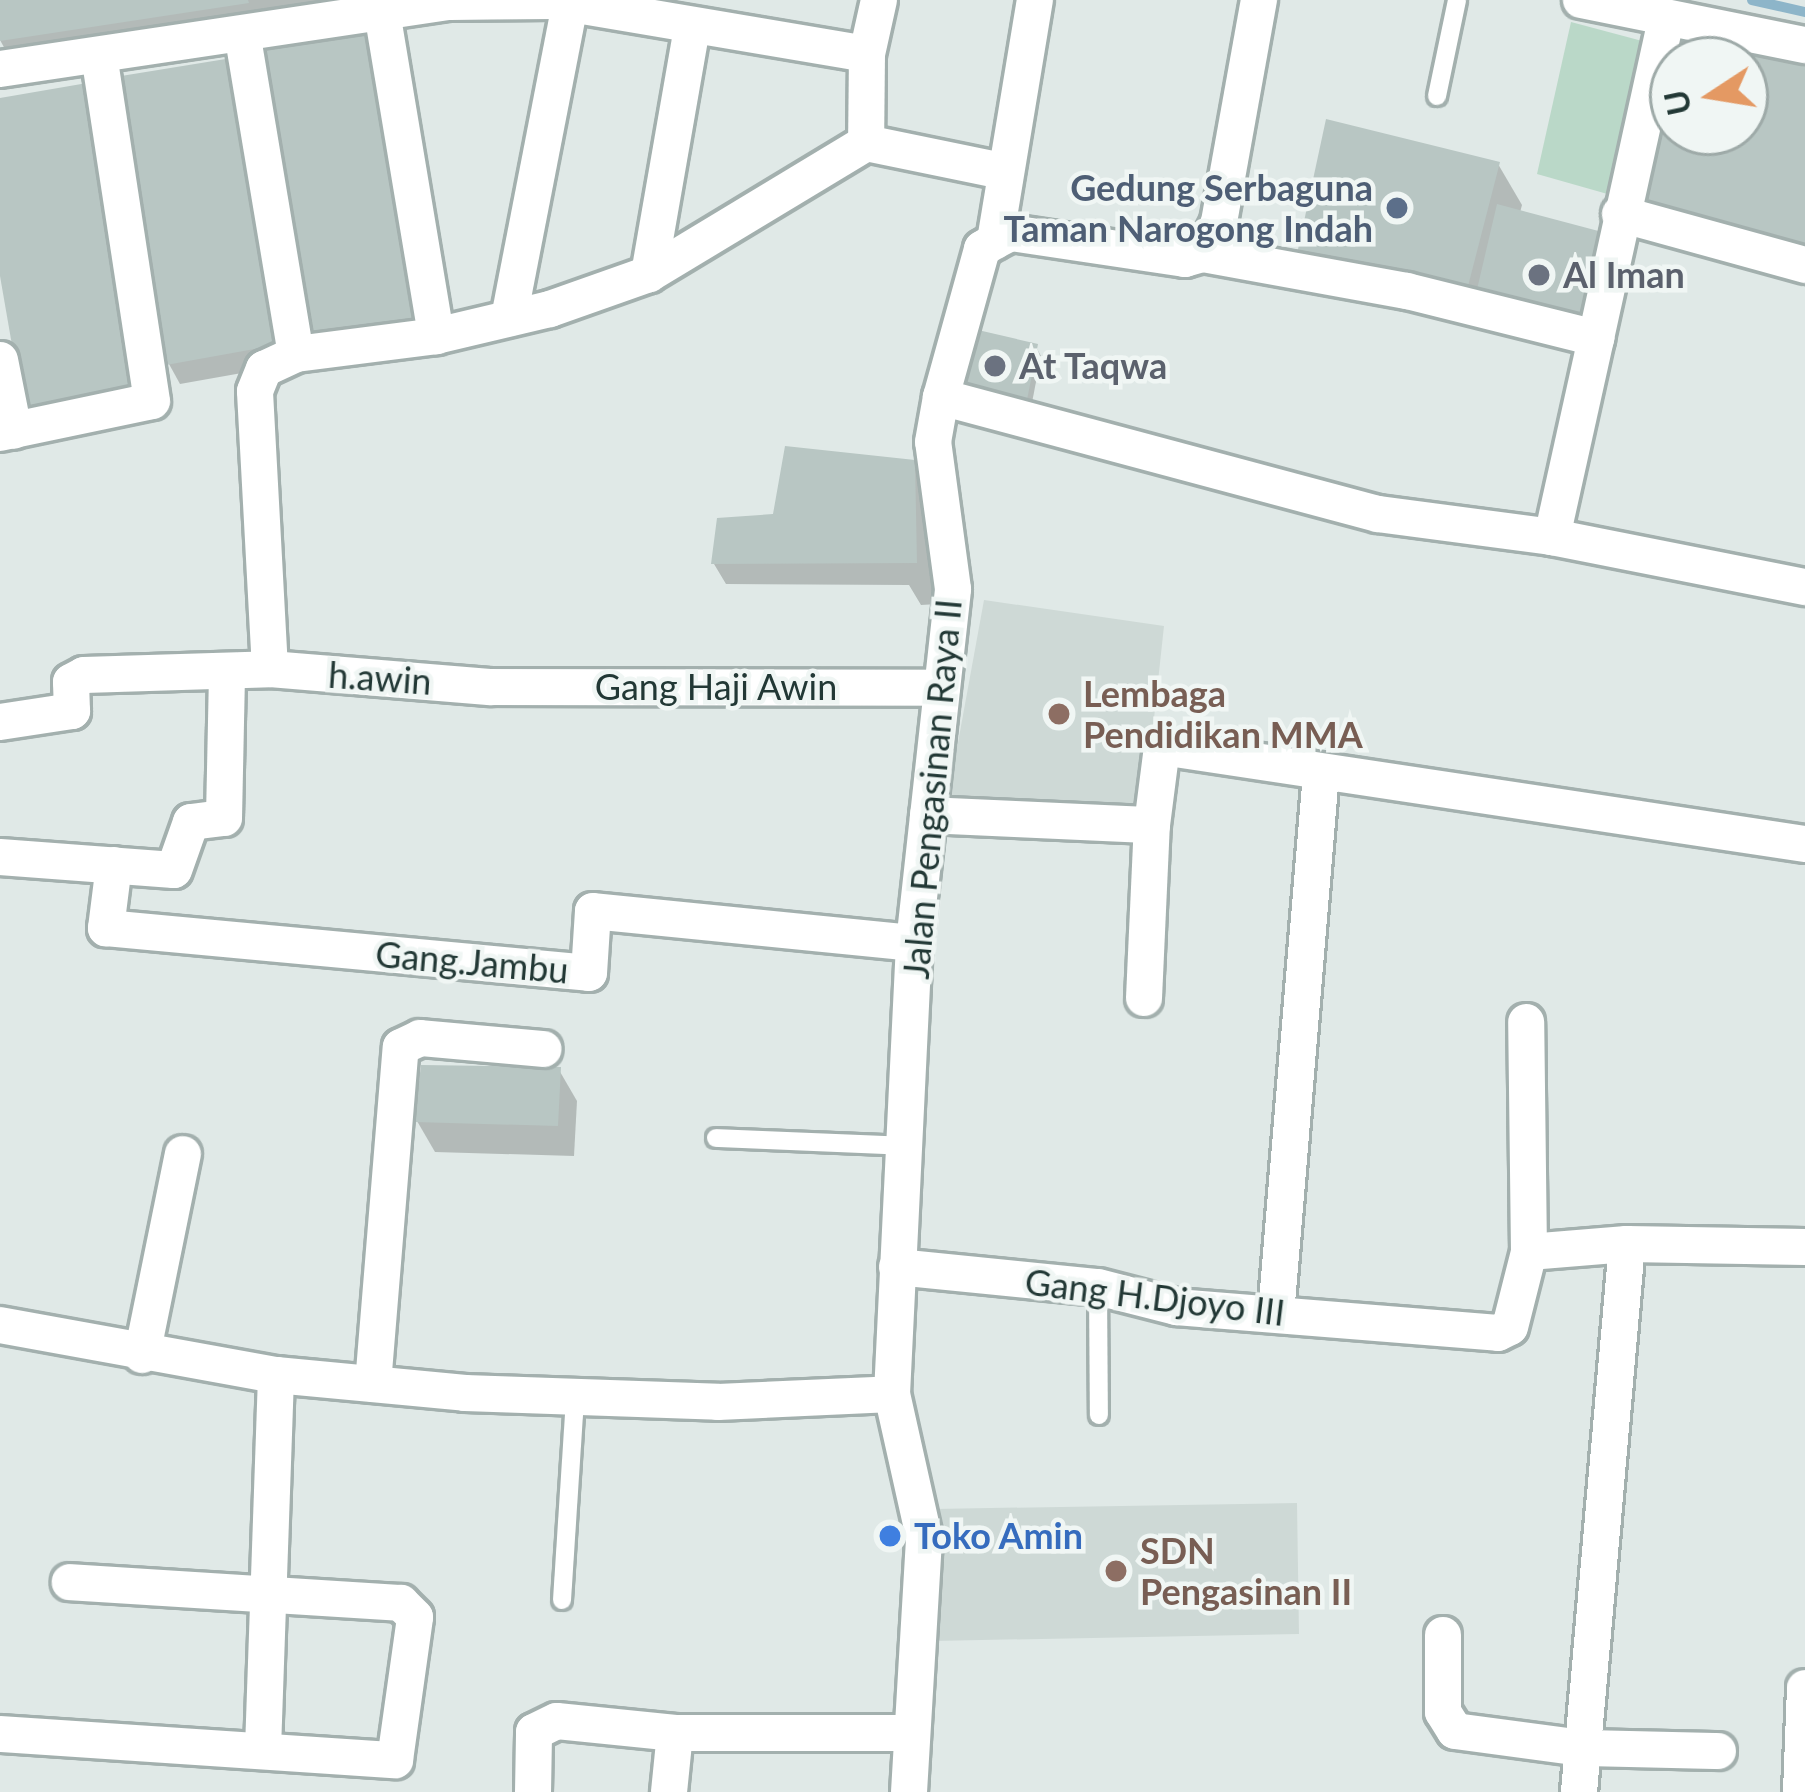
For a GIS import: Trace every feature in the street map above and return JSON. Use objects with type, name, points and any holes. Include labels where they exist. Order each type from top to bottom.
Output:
[{"type":"street","points":[[866,143],[867,54],[879,0]]},
{"type":"street","points":[[995,241],[1002,171],[1035,0]]},
{"type":"street","points":[[1203,254],[1219,221],[1259,0]]},
{"type":"street","points":[[1581,0],[1805,45]]},
{"type":"street","points":[[0,69],[242,38],[382,7],[450,2],[570,4],[867,54]]},
{"type":"street","points":[[509,318],[570,4]]},
{"type":"street","points":[[382,7],[436,336]]},
{"type":"street","points":[[1552,537],[1666,19]]},
{"type":"street","points":[[649,274],[692,27]]},
{"type":"street","points":[[242,38],[296,354]]},
{"type":"street","points":[[0,360],[7,432],[140,406],[155,391],[99,56]]},
{"type":"street","points":[[270,670],[255,392],[264,369],[296,354],[436,336],[509,318],[649,274],[866,143],[1002,171]]},
{"type":"street","points":[[1620,214],[1805,265]]},
{"type":"street","points":[[995,241],[1011,233],[1185,260],[1203,254],[1407,291],[1596,338]]},
{"type":"street","name":"Jalan Pengasinan Raya II","points":[[909,1792],[908,1733],[924,1537],[892,1394],[914,943],[952,589],[933,442],[982,249],[995,241]]},
{"type":"street","points":[[941,397],[1378,514],[1552,537],[1805,587]]},
{"type":"street","name":"h.awin","points":[[0,722],[72,711],[71,682],[84,675],[270,670],[491,687]]},
{"type":"street","points":[[0,856],[174,870],[191,822],[224,818],[226,671]]},
{"type":"street","name":"Gang Haji Awin","points":[[491,687],[942,688]]},
{"type":"street","points":[[1144,998],[1152,825],[1162,747],[1805,844]]},
{"type":"street","points":[[1276,1314],[1321,774]]},
{"type":"street","points":[[928,815],[1152,825]]},
{"type":"street","name":"Gang.Jambu","points":[[114,865],[106,928],[589,973],[593,911],[914,943]]},
{"type":"street","points":[[1526,1022],[1529,1252],[1627,1244],[1805,1247]]},
{"type":"street","points":[[374,1384],[401,1047],[420,1038],[544,1049]]},
{"type":"street","points":[[142,1355],[183,1154]]},
{"type":"street","points":[[1579,1792],[1627,1244]]},
{"type":"street","name":"Gang H.Djoyo III","points":[[897,1268],[1098,1287],[1176,1307],[1485,1335],[1510,1327],[1529,1252]]},
{"type":"street","points":[[0,1325],[142,1355],[374,1384],[575,1399],[892,1394]]},
{"type":"street","points":[[263,1750],[274,1594],[276,1375]]},
{"type":"street","points":[[0,1734],[395,1760],[415,1617],[401,1603],[70,1582]]},
{"type":"street","points":[[1443,1635],[1443,1712],[1455,1731],[1583,1748],[1718,1751]]},
{"type":"street","points":[[1801,1792],[1805,1688]]},
{"type":"street","points":[[533,1792],[534,1732],[557,1721],[676,1733],[908,1733]]},
{"type":"street","points":[[669,1792],[676,1733]]},
{"type":"lane","points":[[1437,96],[1456,0]]},
{"type":"lane","points":[[716,1138],[906,1146]]},
{"type":"lane","points":[[1098,1287],[1099,1415]]},
{"type":"lane","points":[[562,1600],[575,1399]]},
{"type":"shaded area","name":"Lembaga Pendidikan MMA","points":[[984,600],[1164,626],[1144,811],[947,803]]},
{"type":"shaded area","name":"SDN Pengasinan II","points":[[1297,1503],[1299,1634],[933,1641],[934,1509]]},
{"type":"green space","points":[[1571,22],[1646,42],[1611,195],[1537,174]]},
{"type":"building","points":[[0,0],[248,0],[249,3],[0,41]]},
{"type":"building","points":[[377,31],[422,319],[299,337],[255,50]]},
{"type":"building","points":[[1769,54],[1805,63],[1805,257],[1633,212],[1649,152],[1649,156],[1769,156]]},
{"type":"building","points":[[238,57],[288,343],[166,365],[115,77]]},
{"type":"building","points":[[93,82],[148,399],[25,420],[0,276],[0,98]]},
{"type":"building","name":"Gedung Serbaguna Taman Narogong Indah","points":[[1326,119],[1500,162],[1467,290],[1297,254]]},
{"type":"building","name":"Al Iman","points":[[1497,204],[1606,233],[1588,327],[1475,298]]},
{"type":"building","name":"At Taqwa","points":[[965,327],[1038,344],[1026,405],[953,388]]},
{"type":"building","points":[[785,446],[915,460],[917,563],[711,564],[717,518],[773,514]]},
{"type":"building","points":[[421,1065],[561,1067],[558,1126],[414,1122]]},
{"type":"waterway","points":[[1752,0],[1805,12]]},
{"type":"place","name":"Gedung Serbaguna Taman Narogong Indah","points":[[1397,208]]},
{"type":"place","name":"Al Iman","points":[[1539,275]]},
{"type":"place","name":"At Taqwa","points":[[995,366]]},
{"type":"place","name":"Lembaga Pendidikan MMA","points":[[1059,714]]},
{"type":"place","name":"Toko Amin","points":[[890,1536]]},
{"type":"place","name":"SDN Pengasinan II","points":[[1116,1571]]}]
